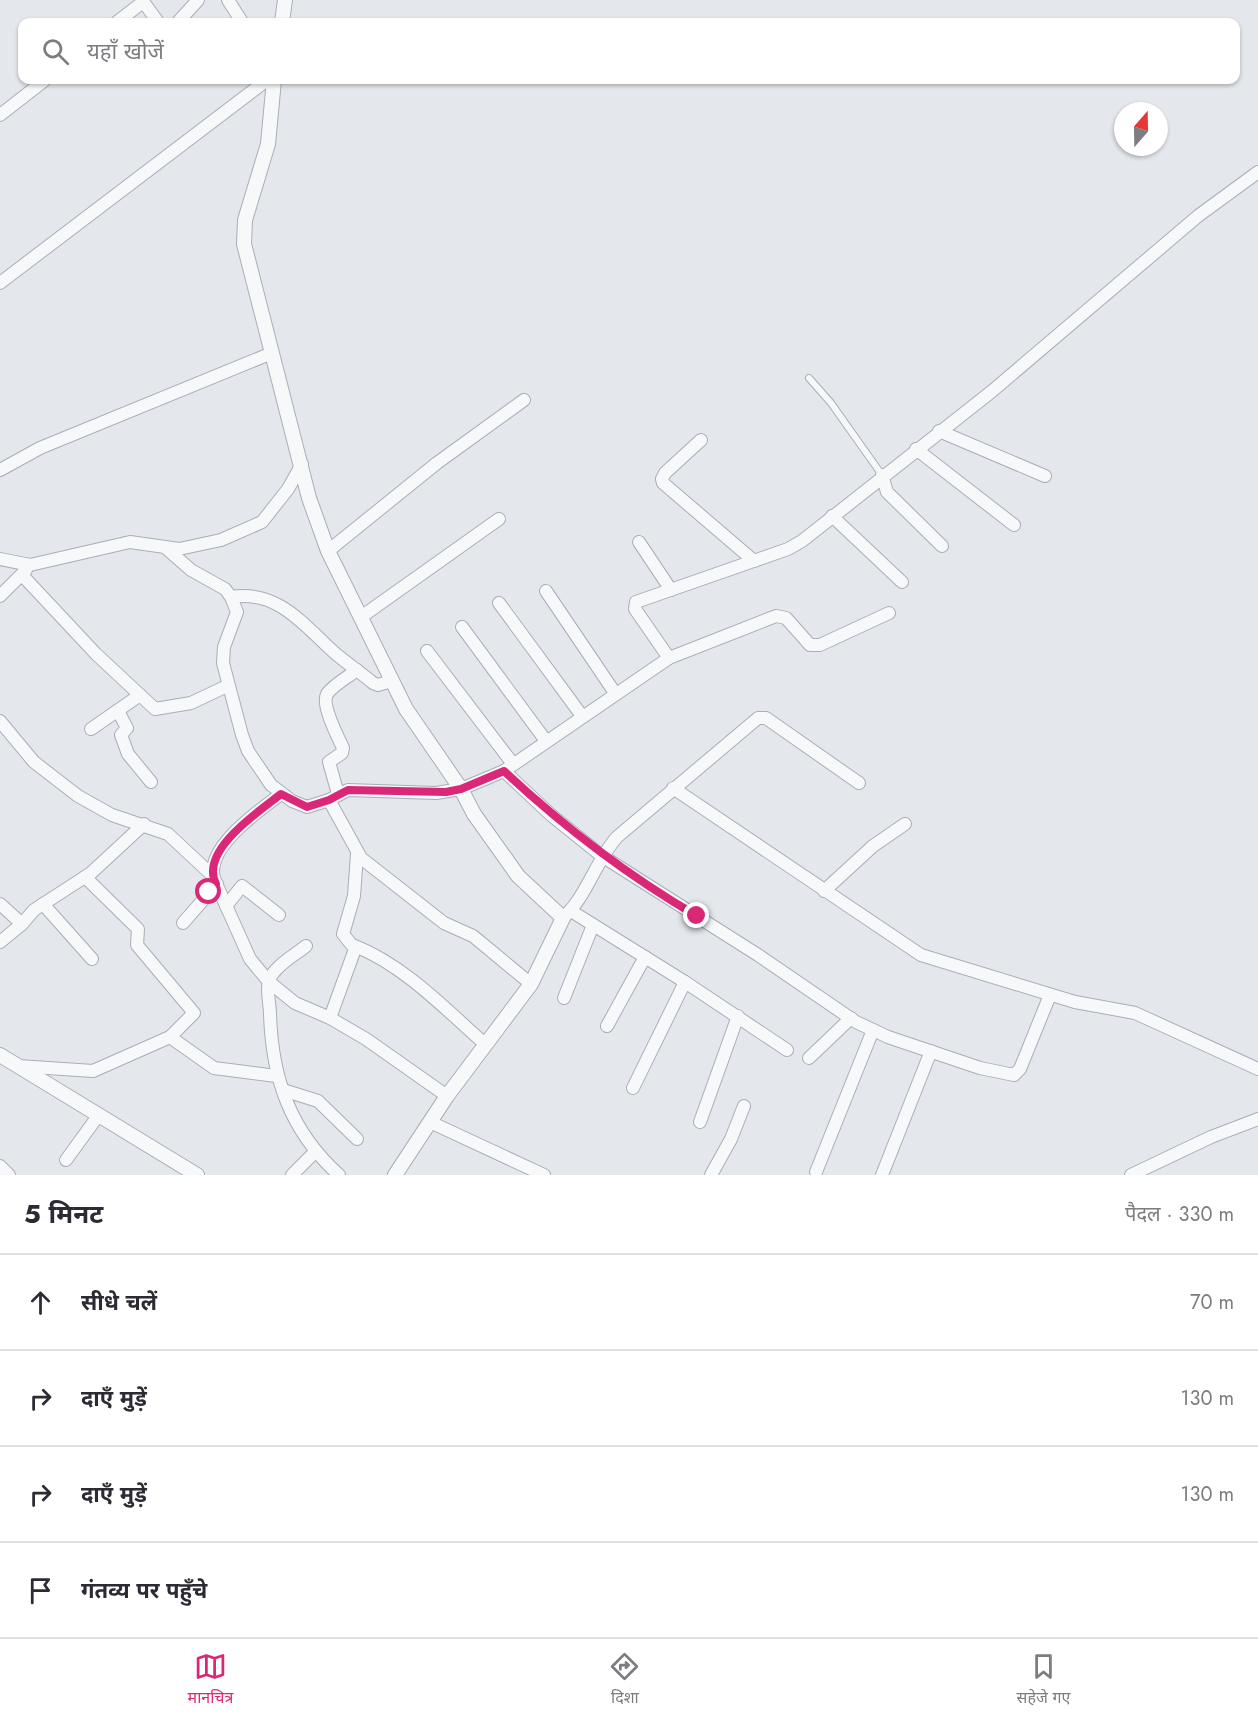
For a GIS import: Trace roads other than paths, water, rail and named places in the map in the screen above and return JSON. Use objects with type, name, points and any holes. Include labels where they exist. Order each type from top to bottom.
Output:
[{"type":"street","points":[[182,18],[198,0]]},
{"type":"street","points":[[228,0],[239,18]]},
{"type":"street","points":[[283,18],[285,0]]},
{"type":"street","points":[[122,18],[143,1],[156,18]]},
{"type":"street","points":[[0,116],[40,84]]},
{"type":"street","points":[[0,283],[262,84]]},
{"type":"street","points":[[274,84],[268,144],[243,231],[244,244],[309,498],[328,551],[391,681],[406,709],[461,789],[474,814],[519,876],[567,915],[593,925],[738,1016],[787,1050]]},
{"type":"street","points":[[669,658],[634,605],[640,600],[794,546],[991,392],[1198,216],[1258,172]]},
{"type":"street","points":[[0,470],[40,448],[272,353]]},
{"type":"street","points":[[328,551],[437,463],[524,400]]},
{"type":"street","points":[[939,431],[1045,476]]},
{"type":"street","points":[[701,440],[665,473],[663,483],[754,561]]},
{"type":"street","points":[[916,449],[1014,525]]},
{"type":"street","points":[[0,596],[26,570],[130,542],[167,549],[180,549],[221,540],[262,522],[288,489],[302,464]]},
{"type":"street","points":[[882,476],[884,487],[891,497],[942,546]]},
{"type":"street","points":[[832,516],[902,582]]},
{"type":"street","points":[[361,617],[498,519]]},
{"type":"street","points":[[639,542],[671,590]]},
{"type":"street","points":[[167,549],[186,566],[225,589],[231,597],[237,612],[223,655],[227,686],[248,751],[262,775],[281,794],[303,807],[311,807],[348,790],[436,793],[461,789],[509,768],[669,658],[776,616],[786,618],[810,645],[820,645],[889,613]]},
{"type":"street","points":[[0,559],[26,570],[96,654],[150,706],[160,710],[200,700],[227,686]]},
{"type":"street","points":[[546,591],[615,693]]},
{"type":"street","points":[[231,597],[253,596],[293,613],[337,655],[375,684],[391,681]]},
{"type":"street","points":[[499,603],[582,716]]},
{"type":"street","points":[[462,627],[546,741]]},
{"type":"street","points":[[427,651],[509,768],[551,815],[602,856],[851,1018],[873,1030],[931,1051],[981,1068],[1014,1075],[1020,1070],[1050,995]]},
{"type":"street","points":[[357,670],[328,692],[326,698],[329,716],[343,748],[342,753],[329,762],[334,797],[357,854],[354,896],[343,934],[355,946],[375,955],[418,985],[485,1044]]},
{"type":"street","points":[[91,729],[140,695]]},
{"type":"street","points":[[118,711],[127,728],[122,735],[128,754],[151,782]]},
{"type":"street","points":[[395,1175],[447,1096],[531,984],[567,915],[602,856],[617,837],[673,788],[762,717],[859,783]]},
{"type":"street","points":[[0,721],[34,762],[78,796],[112,815],[144,824],[178,840],[215,880],[250,959],[269,982],[295,1003],[330,1018],[404,1064],[447,1096]]},
{"type":"street","points":[[673,788],[921,955],[1075,1002],[1135,1013],[1258,1070]]},
{"type":"street","points":[[183,923],[215,880],[221,845],[281,794]]},
{"type":"street","points":[[0,942],[43,904],[85,877],[144,824]]},
{"type":"street","points":[[824,891],[873,846],[905,824]]},
{"type":"street","points":[[357,854],[444,923],[473,936],[531,984]]},
{"type":"street","points":[[18,1066],[93,1071],[170,1037],[195,1013],[137,945],[138,929],[85,877]]},
{"type":"street","points":[[226,906],[242,886],[279,915]]},
{"type":"street","points":[[0,904],[22,924]]},
{"type":"street","points":[[43,904],[93,959]]},
{"type":"street","points":[[564,998],[593,925]]},
{"type":"street","points":[[306,946],[277,970],[269,982],[271,1036],[276,1076],[306,1139],[315,1152],[339,1175]]},
{"type":"street","points":[[330,1018],[355,946]]},
{"type":"street","points":[[607,1026],[645,957]]},
{"type":"street","points":[[633,1088],[685,982]]},
{"type":"street","points":[[700,1122],[738,1016]]},
{"type":"street","points":[[809,1058],[851,1018]]},
{"type":"street","points":[[816,1172],[873,1030]]},
{"type":"street","points":[[170,1037],[220,1070],[276,1076]]},
{"type":"street","points":[[882,1175],[931,1051]]},
{"type":"street","points":[[0,1055],[197,1175]]},
{"type":"street","points":[[283,1090],[318,1101],[357,1139]]},
{"type":"street","points":[[711,1175],[731,1139],[744,1106]]},
{"type":"street","points":[[66,1160],[98,1116]]},
{"type":"street","points":[[1131,1175],[1211,1137],[1258,1119]]},
{"type":"street","points":[[430,1122],[544,1175]]},
{"type":"street","points":[[292,1175],[315,1152]]},
{"type":"street","points":[[0,1166],[9,1175]]},
{"type":"lane","points":[[809,378],[831,403],[882,476]]}]
